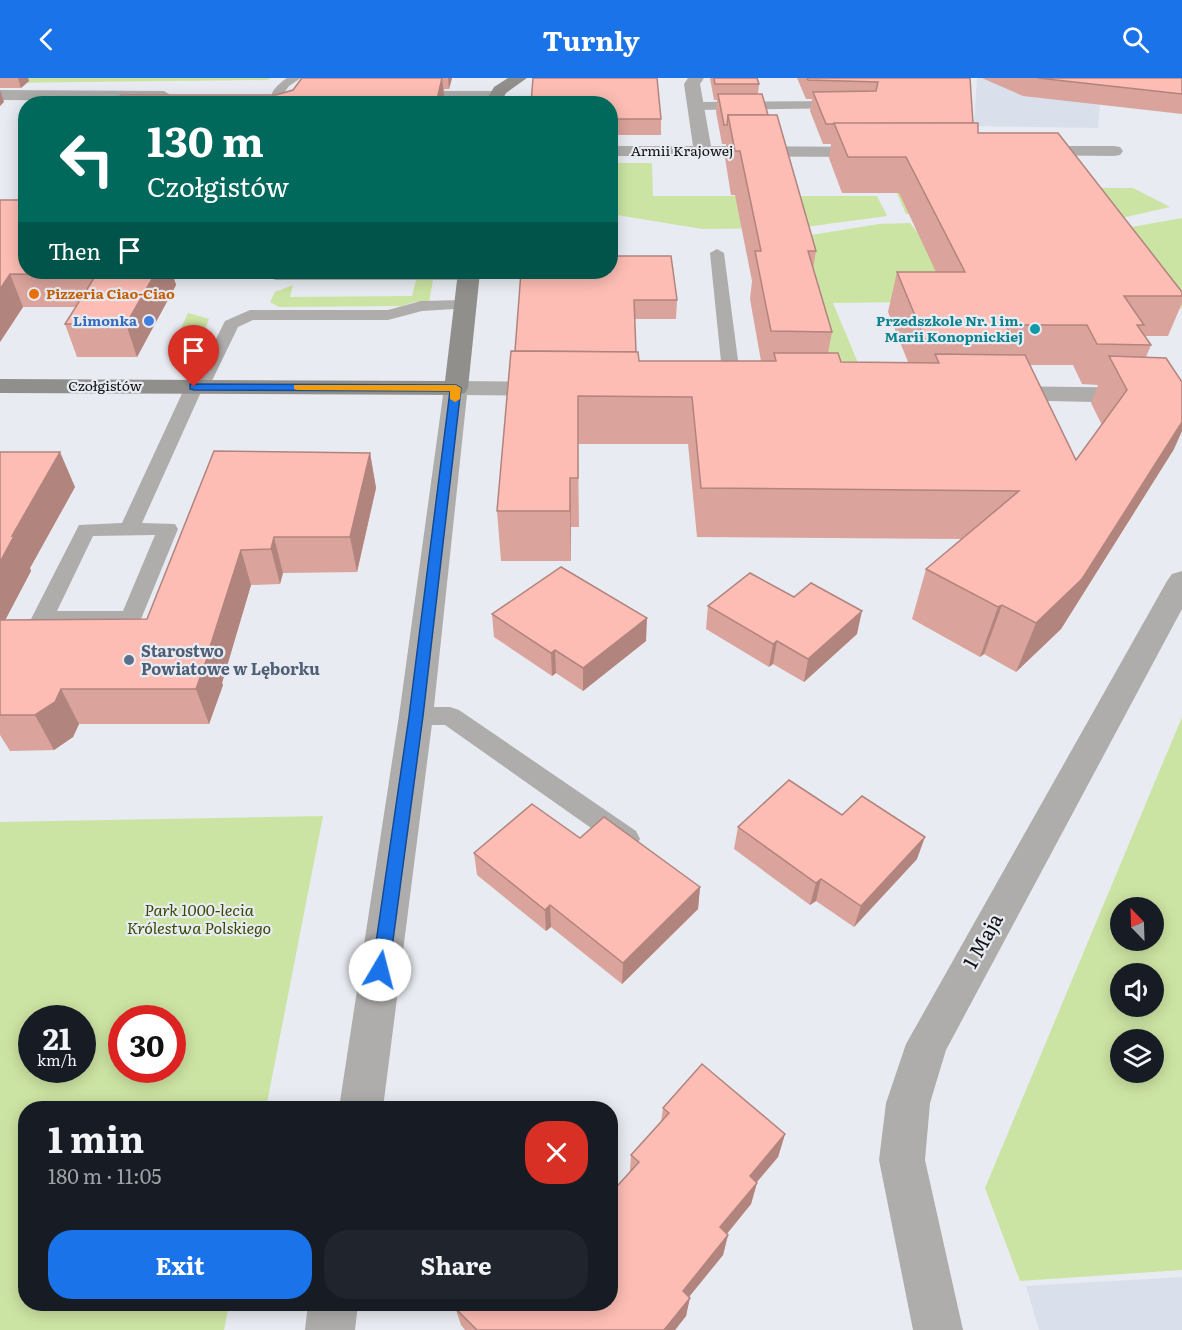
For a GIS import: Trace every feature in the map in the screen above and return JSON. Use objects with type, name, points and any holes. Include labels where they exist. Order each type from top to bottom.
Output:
[{"type":"street","points":[[499,96],[519,78]]},
{"type":"street","points":[[696,78],[692,84],[703,151]]},
{"type":"street","points":[[0,95],[27,96]]},
{"type":"street","points":[[271,96],[294,95]]},
{"type":"street","name":"Armii Krajowej","points":[[618,151],[891,152]]},
{"type":"street","points":[[1008,152],[1114,151]]},
{"type":"street","points":[[362,1101],[416,716],[468,279]]},
{"type":"street","name":"Czołgistów","points":[[0,386],[577,389]]},
{"type":"street","points":[[983,393],[1152,394],[1182,397]]},
{"type":"street","name":"1 Maja","points":[[938,1330],[902,1160],[908,1103],[920,1064],[927,1044],[1182,581]]},
{"type":"street","points":[[330,1330],[332,1311]]},
{"type":"lane","points":[[271,96],[295,78]]},
{"type":"lane","points":[[696,106],[858,105]]},
{"type":"lane","points":[[717,253],[733,390]]},
{"type":"lane","points":[[129,529],[197,387],[231,324],[250,315],[388,315],[421,306],[464,305]]},
{"type":"lane","points":[[129,529],[168,530],[131,619],[42,619],[86,530],[129,529]]},
{"type":"lane","points":[[416,716],[450,716],[643,850]]},
{"type":"shaded area","points":[[977,78],[1102,78],[1098,128],[974,126]]},
{"type":"shaded area","points":[[1182,1277],[1182,1330],[1039,1330],[1026,1286]]},
{"type":"green space","points":[[0,78],[272,78],[267,80],[0,83]]},
{"type":"green space","points":[[618,163],[652,163],[653,196],[877,196],[887,216],[798,228],[702,229],[618,215]]},
{"type":"green space","points":[[894,187],[1133,188],[1170,207],[1126,217],[906,214]]},
{"type":"green space","points":[[1182,218],[1182,309],[1145,299],[833,303],[858,363],[817,363],[799,237],[879,224],[910,223],[917,232],[1109,231]]},
{"type":"green space","points":[[416,280],[433,280],[429,302],[414,302],[402,306],[279,307],[270,302],[275,292],[293,285],[290,297],[412,296]]},
{"type":"green space","points":[[188,313],[209,319],[194,357],[168,357]]},
{"type":"green space","points":[[1182,717],[1182,1270],[1020,1281],[985,1188]]},
{"type":"green space","name":"Park 1000-lecia Królestwa Polskiego","points":[[323,816],[267,1101],[18,1101],[18,1311],[228,1311],[224,1330],[0,1330],[0,822]]},
{"type":"building","points":[[302,78],[442,78],[438,96],[120,96],[276,95],[293,90]]},
{"type":"building","points":[[533,78],[657,78],[661,119],[618,119],[618,96],[532,96]]},
{"type":"building","points":[[714,78],[757,78],[759,84],[715,84]]},
{"type":"building","points":[[807,78],[970,78],[973,123],[826,124],[813,92],[876,91],[878,82],[808,80]]},
{"type":"building","points":[[1038,78],[1182,78],[1182,94]]},
{"type":"building","points":[[718,94],[762,94],[768,115],[728,115],[727,125],[724,125]]},
{"type":"building","points":[[728,115],[777,115],[816,251],[808,251],[832,332],[771,331],[755,251],[761,251],[740,151],[735,151]]},
{"type":"building","points":[[834,123],[978,123],[978,133],[1058,133],[1182,292],[1182,296],[1124,296],[1144,325],[1137,325],[1151,345],[1097,344],[1087,325],[1006,325],[1014,343],[926,342],[897,272],[965,272],[906,157],[848,157]]},
{"type":"building","points":[[0,200],[18,200],[18,274],[10,274],[0,289]]},
{"type":"building","points":[[618,256],[671,256],[677,300],[634,300],[636,352],[515,351],[520,279],[618,279]]},
{"type":"building","points":[[93,279],[152,279],[126,324],[65,324]]},
{"type":"building","points":[[511,351],[638,352],[639,361],[776,361],[774,353],[838,353],[841,362],[939,363],[935,354],[1025,355],[1076,460],[1127,390],[1109,356],[1166,358],[1182,382],[1182,422],[1082,579],[1036,623],[1002,605],[998,607],[926,569],[1019,491],[701,488],[692,397],[578,396],[578,478],[570,478],[570,511],[497,511]]},
{"type":"building","points":[[214,451],[370,453],[350,537],[274,537],[271,549],[241,550],[196,689],[61,689],[55,702],[35,715],[0,715],[0,620],[147,619]]},
{"type":"building","points":[[0,452],[60,452],[12,536],[14,536],[0,562]]},
{"type":"building","points":[[561,567],[647,618],[583,668],[555,650],[551,653],[492,614]]},
{"type":"building","points":[[750,573],[794,597],[811,583],[862,611],[808,659],[777,641],[773,644],[708,606]]},
{"type":"building","points":[[789,780],[842,815],[862,796],[925,837],[861,906],[821,879],[816,883],[738,827]]},
{"type":"building","points":[[532,804],[580,838],[604,817],[700,887],[623,963],[550,905],[545,910],[474,853]]},
{"type":"building","points":[[702,1064],[785,1134],[750,1176],[757,1183],[720,1227],[728,1235],[683,1291],[690,1298],[664,1330],[477,1330],[458,1311],[618,1311],[618,1185],[639,1162],[631,1155],[669,1113],[663,1108]]},
{"type":"slow traffic","points":[[297,387],[456,388],[455,399]]},
{"type":"place","name":"Pizzeria Ciao-Ciao","points":[[34,294]]},
{"type":"place","name":"Limonka","points":[[149,321]]},
{"type":"place","name":"Przedszkole Nr. 1 im. Marii Konopnickiej","points":[[1035,329]]},
{"type":"place","name":"Starostwo Powiatowe w Lęborku","points":[[129,660]]},
{"type":"route","points":[[194,387],[456,388],[416,716],[380,970]]}]
